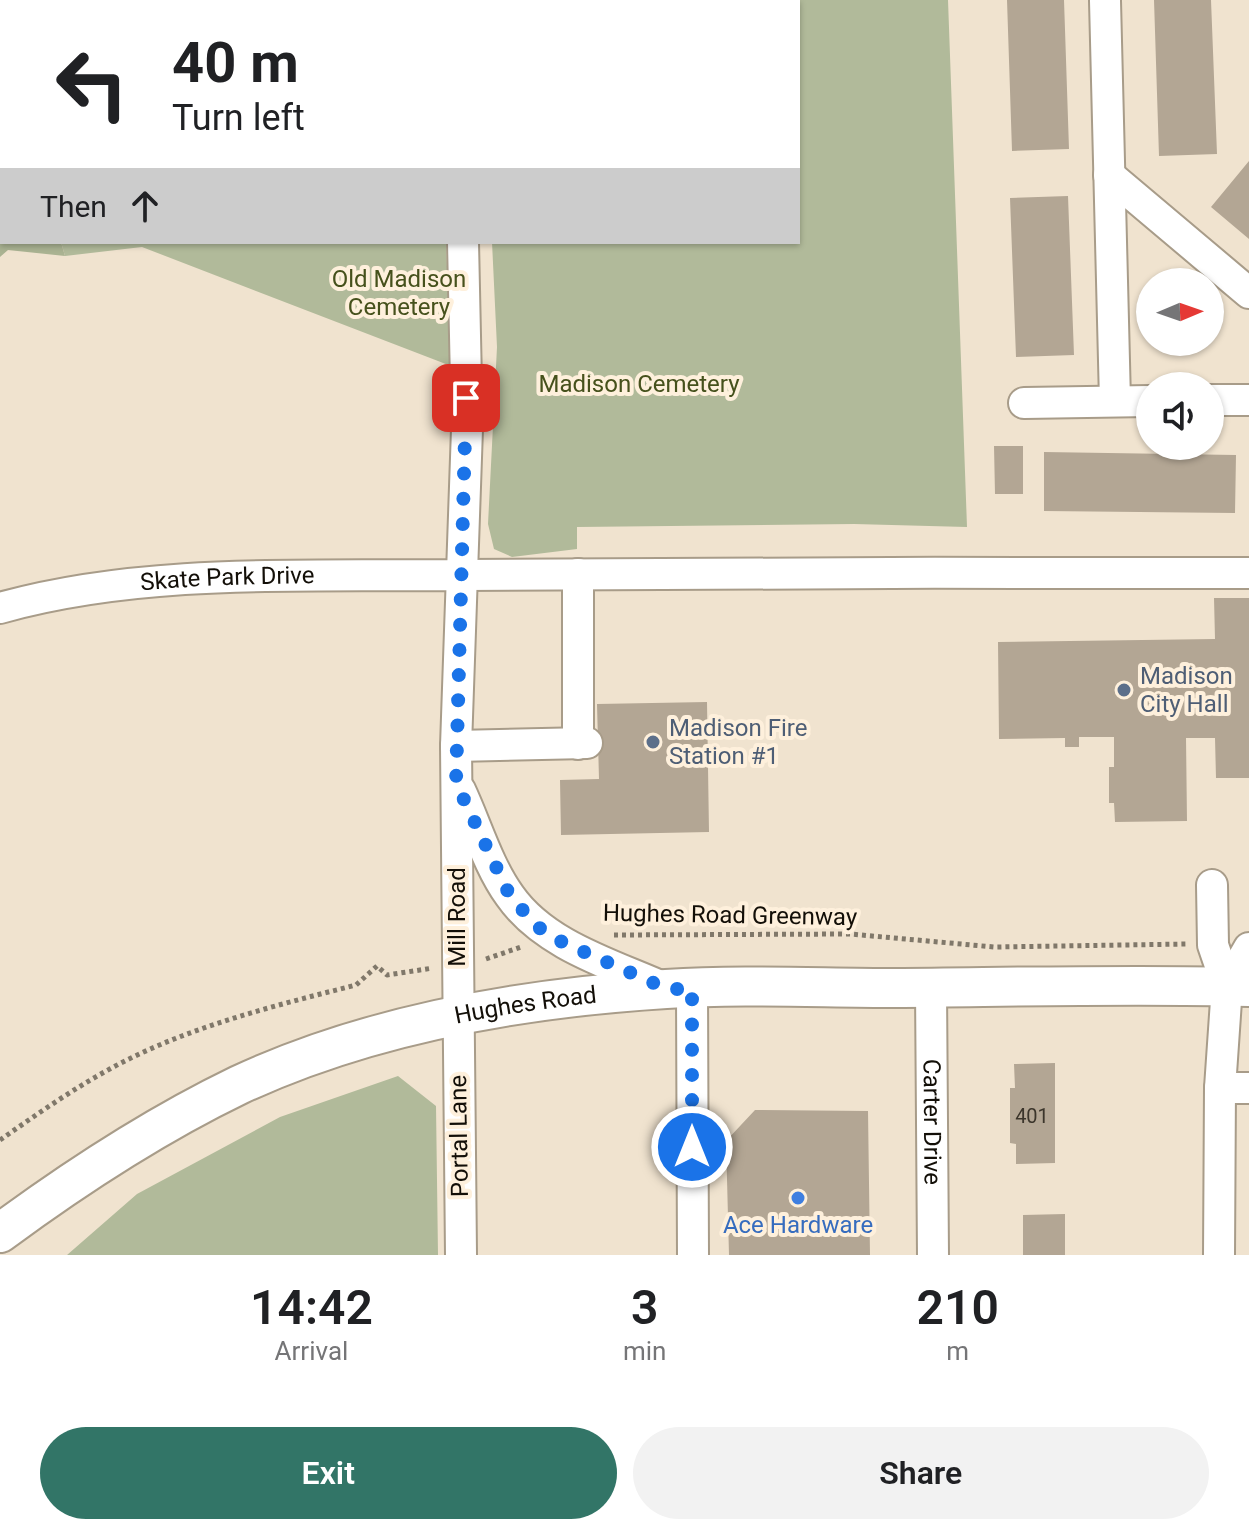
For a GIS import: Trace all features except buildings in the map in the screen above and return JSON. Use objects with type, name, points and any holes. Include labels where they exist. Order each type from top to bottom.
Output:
[{"type":"main road","name":"Hughes Road","points":[[0,1233],[86,1171],[165,1123],[242,1084],[320,1054],[458,1016],[544,1001],[679,989],[1238,986]]},
{"type":"street","points":[[1105,1],[1115,401]]},
{"type":"street","points":[[1109,175],[1249,293]]},
{"type":"street","name":"Mill Road","points":[[458,1016],[456,746],[459,575],[467,429],[463,244]]},
{"type":"street","points":[[1224,400],[1249,400]]},
{"type":"street","points":[[1024,403],[1136,401]]},
{"type":"street","name":"Skate Park Drive","points":[[0,608],[52,594],[152,581],[578,574],[1249,573]]},
{"type":"street","points":[[456,746],[582,744],[578,574]]},
{"type":"street","points":[[456,783],[510,896],[538,927],[562,942],[679,989],[693,1255]]},
{"type":"street","points":[[1212,885],[1213,945],[1238,986]]},
{"type":"street","points":[[1219,1255],[1219,1136],[1235,1088],[1238,986],[1249,948]]},
{"type":"street","name":"Carter Drive","points":[[931,988],[933,1255]]},
{"type":"street","name":"Portal Lane","points":[[458,1016],[461,1255]]},
{"type":"street","points":[[1219,1136],[1230,1153],[1233,1171],[1233,1255]]},
{"type":"path","points":[[0,1140],[82,1085],[132,1057],[180,1036],[356,985],[377,966],[387,975],[511,953],[521,948],[538,927]]},
{"type":"path","name":"Hughes Road Greenway","points":[[604,935],[850,934],[994,947],[1166,947],[1193,943]]},
{"type":"green space","name":"Madison Cemetery","points":[[800,0],[948,0],[967,527],[854,524],[577,527],[577,549],[512,557],[494,549],[488,524],[497,347],[492,244],[800,244]]},
{"type":"green space","points":[[0,244],[62,244],[65,256],[8,250],[0,257]]},
{"type":"green space","name":"Old Madison Cemetery","points":[[62,244],[446,244],[451,366],[142,247],[65,256]]},
{"type":"green space","points":[[398,1076],[436,1106],[438,1255],[67,1255],[137,1194],[280,1117]]},
{"type":"place","name":"Madison City Hall","points":[[1124,690]]},
{"type":"place","name":"Madison Fire Station #1","points":[[653,742]]},
{"type":"place","name":"Ace Hardware","points":[[798,1198]]},
{"type":"route","points":[[466,398],[459,575],[456,783],[510,896],[538,927],[562,942],[667,989],[692,989],[692,1147]]}]
